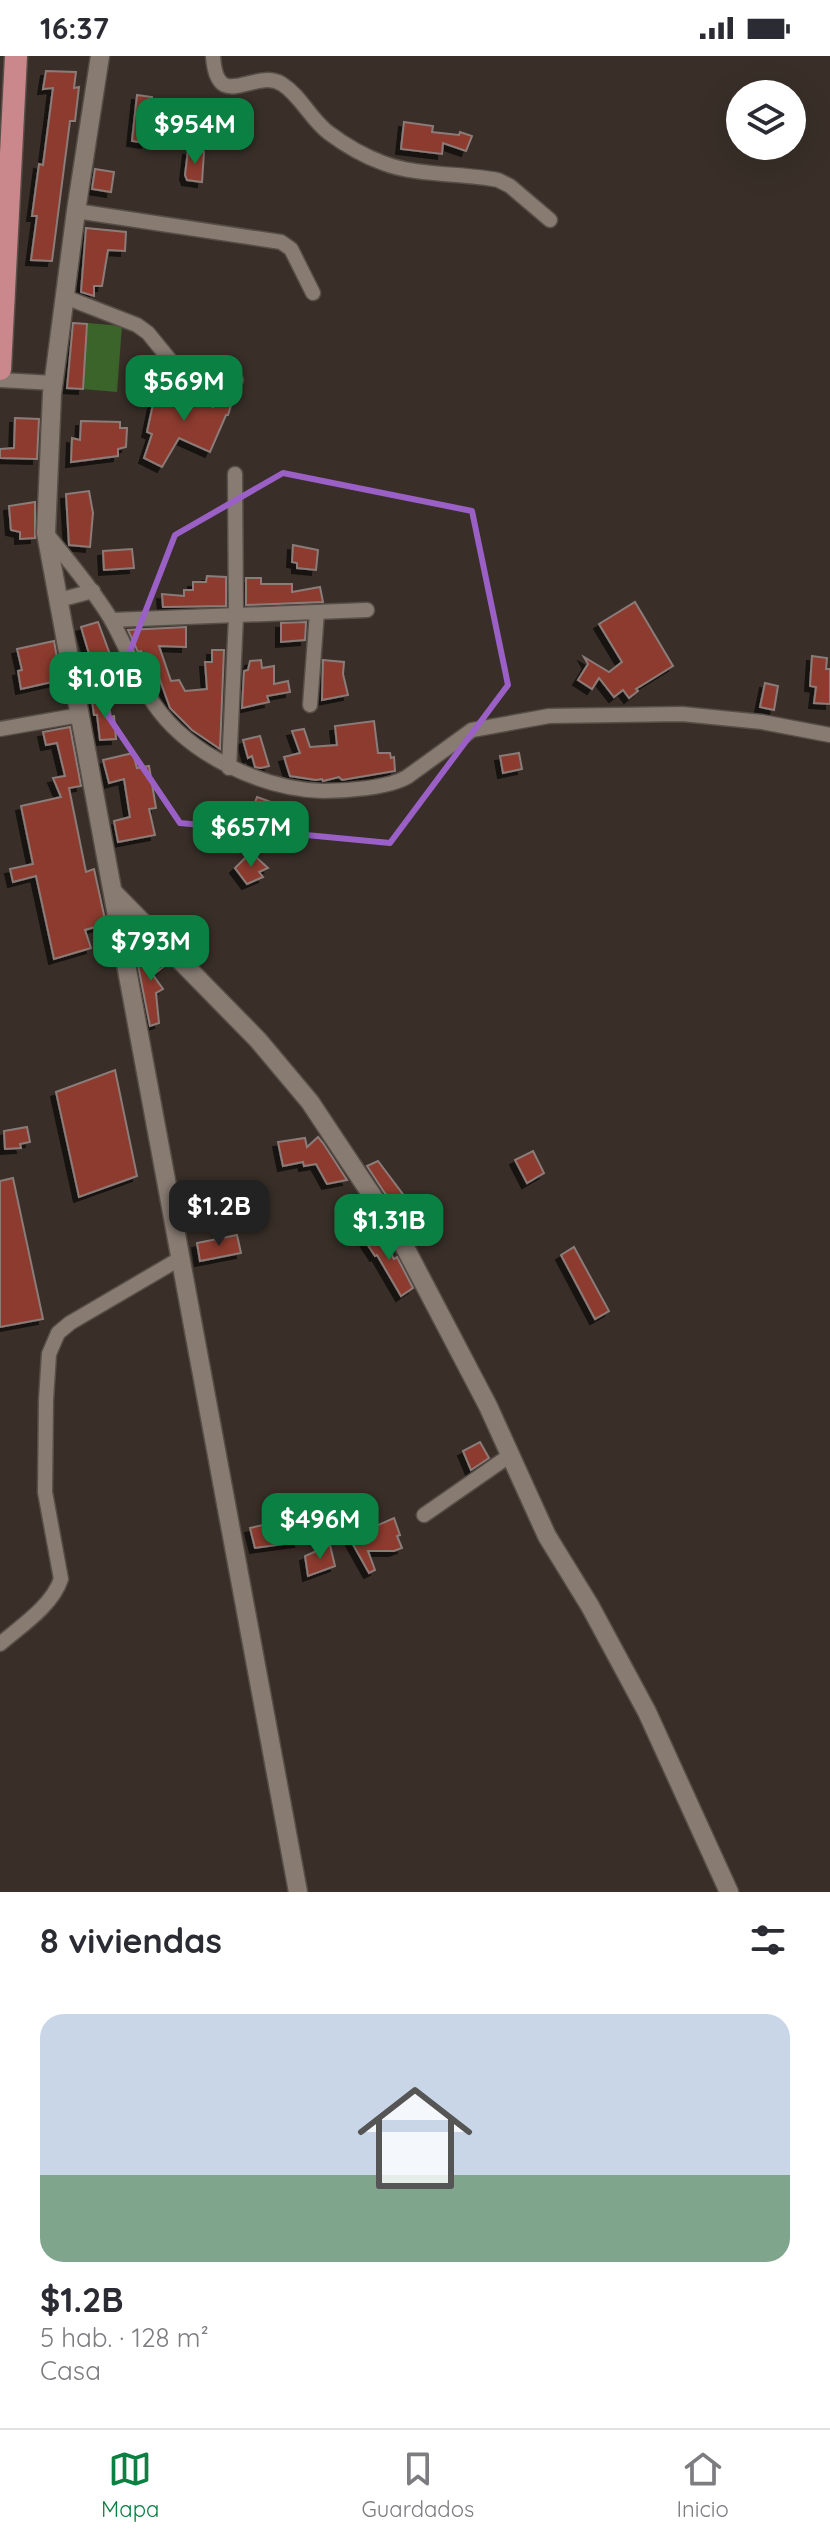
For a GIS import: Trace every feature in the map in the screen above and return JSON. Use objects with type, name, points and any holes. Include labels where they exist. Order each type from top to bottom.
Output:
[{"type":"highway","points":[[0,369],[16,56]]},
{"type":"street","points":[[100,56],[54,383],[46,533],[298,1892]]},
{"type":"street","points":[[213,56],[220,83],[231,87],[265,81],[282,84],[325,130],[384,164],[498,180],[510,186],[550,220]]},
{"type":"street","points":[[76,211],[281,242],[291,249],[313,293]]},
{"type":"street","points":[[65,297],[137,325],[148,333],[179,371],[236,380]]},
{"type":"street","points":[[0,380],[54,383]]},
{"type":"street","points":[[229,768],[236,617],[235,474]]},
{"type":"street","points":[[46,533],[112,620],[136,674],[156,707],[183,735],[229,768],[302,790],[335,791],[395,782],[407,777],[472,730],[525,720],[577,715],[682,714],[762,722],[830,735]]},
{"type":"street","points":[[59,600],[93,591]]},
{"type":"street","points":[[112,620],[367,610]]},
{"type":"street","points":[[310,705],[317,612]]},
{"type":"street","points":[[0,729],[80,715]]},
{"type":"street","points":[[113,892],[258,1040],[310,1102],[399,1236],[488,1406],[547,1536],[597,1619],[647,1712],[729,1892]]},
{"type":"street","points":[[0,1644],[36,1614],[58,1589],[61,1579],[44,1481],[46,1400],[49,1354],[53,1342],[70,1323],[181,1258]]},
{"type":"street","points":[[424,1515],[509,1456]]},
{"type":"highlighted area","points":[[283,473],[472,511],[508,685],[390,843],[180,823],[106,713],[175,535]]},
{"type":"green space","points":[[88,323],[122,326],[117,392],[82,389]]},
{"type":"building","points":[[46,71],[76,72],[74,88],[79,87],[75,121],[70,121],[52,261],[31,260],[37,216],[32,216],[39,164],[43,165],[53,88],[43,89]]},
{"type":"building","points":[[137,95],[152,97],[146,143],[132,141]]},
{"type":"building","points":[[404,122],[433,126],[432,132],[459,135],[460,132],[472,136],[466,151],[443,143],[442,154],[401,149]]},
{"type":"building","points":[[188,150],[204,152],[202,182],[187,180]]},
{"type":"building","points":[[95,169],[114,172],[111,192],[92,189]]},
{"type":"building","points":[[86,228],[126,232],[125,251],[108,250],[102,286],[94,286],[94,296],[81,292]]},
{"type":"building","points":[[73,323],[87,324],[83,389],[67,388]]},
{"type":"building","points":[[169,388],[213,407],[218,391],[234,396],[210,452],[179,438],[162,467],[144,458],[152,434],[147,432],[156,390],[169,391]]},
{"type":"building","points":[[15,418],[39,419],[37,459],[0,458],[0,449],[14,448]]},
{"type":"building","points":[[81,421],[120,422],[120,428],[127,428],[126,447],[118,449],[118,456],[71,462],[72,438],[80,440]]},
{"type":"building","points":[[89,491],[93,513],[90,547],[69,545],[66,494]]},
{"type":"building","points":[[35,502],[35,538],[20,539],[20,532],[11,530],[9,506]]},
{"type":"building","points":[[293,545],[318,550],[316,570],[297,568],[297,563],[292,562]]},
{"type":"building","points":[[132,549],[134,568],[104,570],[103,551]]},
{"type":"building","points":[[207,576],[226,577],[226,606],[163,607],[162,594],[184,596],[184,590],[193,590],[193,582],[206,582]]},
{"type":"building","points":[[246,578],[261,578],[261,584],[292,584],[292,592],[320,587],[323,602],[246,605]]},
{"type":"building","points":[[635,602],[673,666],[636,689],[638,691],[629,698],[623,690],[614,697],[599,678],[592,689],[578,680],[588,664],[584,657],[609,672],[622,662],[599,624]]},
{"type":"building","points":[[98,622],[121,677],[98,684],[81,627]]},
{"type":"building","points":[[306,622],[305,640],[281,642],[281,623]]},
{"type":"building","points":[[186,627],[186,647],[159,646],[171,681],[179,680],[185,691],[207,689],[205,662],[212,662],[212,650],[224,650],[220,749],[192,730],[170,708],[160,680],[153,682],[141,651],[138,652],[128,630]]},
{"type":"building","points":[[54,641],[61,680],[21,689],[18,671],[22,670],[17,649]]},
{"type":"building","points":[[812,656],[827,658],[830,704],[814,703],[816,687],[810,686]]},
{"type":"building","points":[[261,660],[262,668],[274,666],[274,684],[288,681],[290,692],[267,696],[269,702],[242,708],[244,671],[248,670],[250,661]]},
{"type":"building","points":[[323,660],[344,662],[343,674],[348,695],[322,700]]},
{"type":"building","points":[[765,683],[778,686],[774,710],[760,707]]},
{"type":"building","points":[[107,698],[111,717],[114,716],[116,739],[100,740],[92,701]]},
{"type":"building","points":[[374,721],[378,753],[390,753],[391,758],[394,757],[395,771],[323,781],[290,776],[284,757],[300,753],[292,731],[304,729],[310,747],[337,745],[335,726]]},
{"type":"building","points":[[70,727],[81,786],[69,788],[86,872],[94,869],[106,924],[85,930],[91,948],[54,959],[36,876],[13,882],[10,869],[33,864],[21,806],[61,797],[53,778],[65,776],[57,743],[46,745],[43,732]]},
{"type":"building","points":[[260,736],[269,766],[261,768],[255,767],[252,756],[248,758],[243,740]]},
{"type":"building","points":[[133,753],[137,768],[149,766],[156,808],[149,809],[155,835],[118,842],[114,821],[130,817],[124,779],[109,783],[103,760]]},
{"type":"building","points":[[519,753],[522,769],[503,773],[500,756]]},
{"type":"building","points":[[257,797],[274,803],[266,822],[250,816]]},
{"type":"building","points":[[247,856],[256,857],[268,868],[259,872],[263,877],[247,884],[235,868]]},
{"type":"building","points":[[152,949],[167,964],[153,975],[163,989],[156,993],[159,1023],[150,1026],[137,960]]},
{"type":"building","points":[[115,1070],[137,1176],[79,1197],[56,1092]]},
{"type":"building","points":[[27,1127],[30,1142],[20,1144],[21,1148],[5,1149],[4,1131]]},
{"type":"building","points":[[318,1137],[347,1180],[327,1184],[316,1164],[304,1166],[303,1162],[283,1166],[278,1142],[305,1138],[307,1147]]},
{"type":"building","points":[[533,1151],[544,1173],[527,1183],[515,1160]]},
{"type":"building","points":[[378,1161],[405,1197],[393,1203],[384,1192],[367,1166]]},
{"type":"building","points":[[13,1178],[43,1319],[0,1327],[0,1181]]},
{"type":"building","points":[[377,1230],[394,1259],[397,1257],[413,1288],[401,1296],[362,1236]]},
{"type":"building","points":[[237,1235],[241,1253],[200,1261],[197,1243]]},
{"type":"building","points":[[574,1247],[609,1311],[595,1319],[561,1255]]},
{"type":"building","points":[[480,1442],[489,1458],[471,1470],[463,1451]]},
{"type":"building","points":[[294,1518],[299,1542],[255,1548],[250,1528]]},
{"type":"building","points":[[394,1518],[402,1548],[368,1551],[375,1570],[369,1573],[351,1541],[361,1536],[360,1533]]},
{"type":"building","points":[[330,1545],[335,1566],[308,1576],[305,1556]]}]
